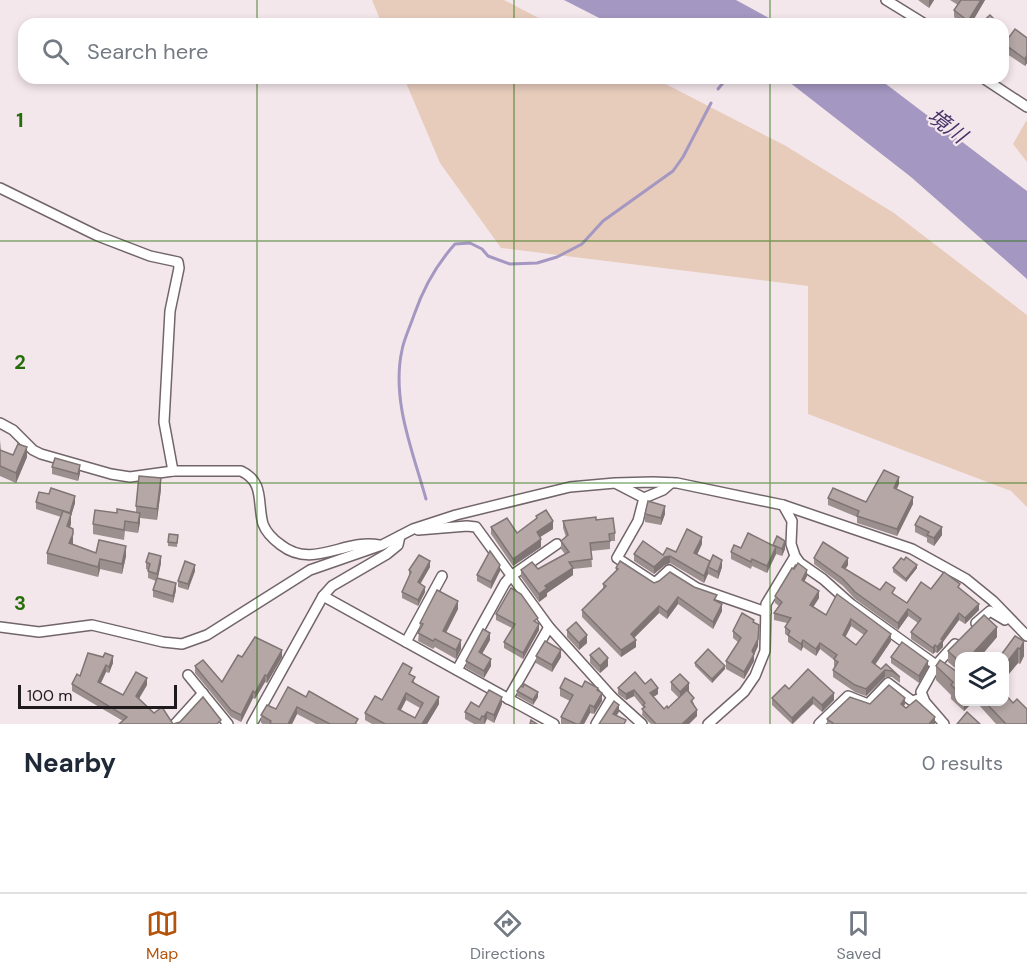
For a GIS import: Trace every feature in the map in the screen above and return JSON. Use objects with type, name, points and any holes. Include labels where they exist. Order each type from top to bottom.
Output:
[{"type":"street","points":[[886,0],[903,4],[918,18]]},
{"type":"street","points":[[992,84],[1027,107]]},
{"type":"street","points":[[0,188],[98,236],[150,256],[178,262],[179,268],[170,311],[164,422],[173,471]]},
{"type":"street","points":[[0,423],[14,430],[33,450],[41,454],[111,474],[130,477],[173,471],[241,471],[250,476],[256,484],[263,525],[274,540],[290,552],[302,556],[369,543],[382,545]]},
{"type":"street","points":[[0,627],[39,632],[92,625],[163,642],[182,644],[196,641],[310,570],[382,545],[413,529],[456,515],[570,487],[615,483],[671,483],[783,505],[912,549],[966,579],[993,601],[1027,636]]},
{"type":"street","points":[[615,483],[644,498]]},
{"type":"street","points":[[644,498],[663,490],[671,483]]},
{"type":"street","points":[[644,498],[638,521],[617,558],[655,583],[669,570],[697,588],[766,612]]},
{"type":"street","points":[[783,505],[792,521],[791,544],[795,556],[851,604],[936,665]]},
{"type":"street","points":[[413,529],[427,531],[476,527],[549,627],[612,697],[642,724]]},
{"type":"street","points":[[252,724],[323,596],[332,586],[387,554],[398,544],[400,536]]},
{"type":"street","points":[[457,669],[511,576],[557,544]]},
{"type":"street","points":[[708,724],[744,692],[755,676],[765,651],[766,604],[795,556]]},
{"type":"street","points":[[406,642],[442,576]]},
{"type":"street","points":[[323,596],[554,724]]},
{"type":"street","points":[[968,631],[990,611],[1027,636]]},
{"type":"street","points":[[508,699],[549,627]]},
{"type":"street","points":[[944,724],[922,698],[921,692],[936,665],[960,640]]},
{"type":"street","points":[[188,675],[228,724]]},
{"type":"street","points":[[819,724],[848,696],[868,704],[888,683],[912,701],[922,698]]},
{"type":"street","points":[[175,724],[203,693]]},
{"type":"street","points":[[596,724],[612,697]]},
{"type":"shaded area","points":[[372,0],[504,0],[538,18],[380,18]]},
{"type":"shaded area","points":[[564,0],[736,0],[769,18],[599,18]]},
{"type":"shaded area","points":[[407,84],[666,84],[786,146],[894,213],[1027,315],[1027,507],[1011,491],[808,414],[808,286],[501,248],[440,163]]},
{"type":"shaded area","points":[[792,84],[886,84],[1027,191],[1027,279],[911,177]]},
{"type":"shaded area","points":[[1027,121],[1027,162],[1013,144]]},
{"type":"building","points":[[961,0],[981,0],[970,18],[964,18],[954,10]]},
{"type":"building","points":[[1015,29],[1027,38],[1025,59],[1009,48],[1009,37]]},
{"type":"building","points":[[18,444],[27,447],[16,473],[0,466],[0,450],[13,455]]},
{"type":"building","points":[[55,458],[80,465],[78,474],[52,467]]},
{"type":"building","points":[[884,470],[899,477],[894,488],[913,497],[897,529],[857,516],[859,511],[828,498],[833,488],[866,502]]},
{"type":"building","points":[[139,476],[161,478],[157,509],[136,506]]},
{"type":"building","points":[[51,488],[75,496],[70,513],[36,502],[39,492],[49,494]]},
{"type":"building","points":[[648,501],[665,506],[661,518],[645,514]]},
{"type":"building","points":[[117,509],[140,513],[138,523],[125,521],[124,530],[93,524],[95,510],[117,513]]},
{"type":"building","points":[[546,510],[553,521],[537,532],[541,539],[513,559],[491,527],[507,518],[517,533]]},
{"type":"building","points":[[63,511],[71,514],[67,526],[73,529],[73,534],[69,543],[96,553],[99,540],[126,546],[122,564],[100,559],[98,567],[47,553]]},
{"type":"building","points":[[920,516],[942,527],[934,538],[927,535],[929,532],[915,525]]},
{"type":"building","points":[[596,517],[596,520],[613,518],[615,533],[609,534],[610,541],[590,543],[592,559],[569,562],[573,568],[545,586],[547,588],[539,594],[521,570],[532,562],[538,569],[569,552],[561,541],[568,535],[563,521]]},
{"type":"building","points":[[687,529],[702,537],[694,553],[710,561],[704,576],[670,556],[665,557],[654,567],[634,554],[643,541],[663,555],[667,548],[676,552]]},
{"type":"building","points":[[748,533],[776,547],[767,566],[752,559],[751,562],[731,552],[734,545],[741,548]]},
{"type":"building","points":[[169,534],[178,535],[177,543],[168,542]]},
{"type":"building","points":[[777,536],[785,541],[782,549],[773,545]]},
{"type":"building","points":[[823,542],[848,558],[842,567],[880,590],[886,582],[895,588],[892,593],[907,603],[921,582],[931,589],[944,572],[960,584],[958,587],[979,604],[965,618],[959,613],[941,639],[943,640],[933,648],[911,632],[921,619],[908,609],[898,623],[814,558]]},
{"type":"building","points":[[490,551],[500,565],[491,582],[477,575]]},
{"type":"building","points":[[149,553],[161,556],[157,574],[148,571],[150,564],[146,562]]},
{"type":"building","points":[[419,555],[430,561],[418,582],[425,587],[418,600],[402,592],[411,572],[409,570]]},
{"type":"building","points":[[713,555],[722,560],[718,572],[708,567]]},
{"type":"building","points":[[906,557],[917,565],[906,579],[893,568],[901,558],[904,560]]},
{"type":"building","points":[[185,561],[195,565],[188,584],[178,581]]},
{"type":"building","points":[[620,561],[654,583],[670,572],[694,587],[717,595],[714,600],[722,604],[713,622],[678,597],[667,612],[659,606],[631,634],[636,640],[621,650],[582,610],[606,586],[603,584],[618,569],[616,568]]},
{"type":"building","points":[[798,563],[807,570],[802,580],[819,591],[810,605],[826,615],[837,594],[891,634],[872,662],[881,669],[886,664],[900,677],[892,671],[885,670],[866,689],[855,685],[833,670],[838,662],[834,659],[837,655],[820,643],[816,649],[803,640],[801,644],[788,635],[790,631],[785,627],[791,618],[774,613],[782,602],[775,596],[792,568],[794,569]],"holes":[[[851,619],[867,631],[856,645],[843,635]]]},
{"type":"building","points":[[157,578],[176,583],[173,596],[153,590]]},
{"type":"building","points":[[511,588],[521,594],[538,618],[534,621],[539,624],[523,653],[504,642],[515,624],[496,614]]},
{"type":"building","points":[[437,590],[458,601],[443,631],[461,640],[456,650],[418,633],[423,624],[420,623]]},
{"type":"building","points":[[742,613],[759,625],[758,639],[752,651],[754,654],[744,672],[726,661],[741,638],[733,631]]},
{"type":"building","points":[[984,615],[997,627],[974,652],[955,652],[955,657],[948,651]]},
{"type":"building","points":[[576,622],[587,635],[579,643],[567,630]]},
{"type":"building","points":[[483,629],[490,633],[479,652],[491,659],[484,671],[466,661]]},
{"type":"building","points":[[1015,636],[1024,641],[1020,649],[1018,648],[1009,660],[1009,652],[1003,652]]},
{"type":"building","points":[[255,637],[282,650],[255,693],[253,691],[241,715],[231,710],[195,666],[203,660],[222,682],[238,655],[242,657]]},
{"type":"building","points":[[545,641],[561,650],[552,665],[536,656]]},
{"type":"building","points":[[902,642],[928,661],[919,676],[891,657]]},
{"type":"building","points":[[599,648],[608,658],[600,666],[590,655]]},
{"type":"building","points":[[708,649],[725,666],[712,679],[695,663]]},
{"type":"building","points":[[88,653],[103,657],[105,653],[113,656],[109,667],[106,665],[98,682],[123,695],[136,672],[147,678],[136,696],[154,713],[162,707],[173,724],[119,724],[127,717],[72,684],[77,674],[80,676]]},
{"type":"building","points":[[940,660],[955,670],[955,689],[951,685],[953,682],[936,666]]},
{"type":"building","points":[[403,663],[412,668],[409,674],[415,677],[412,682],[439,697],[422,724],[385,724],[365,713],[375,696],[382,700]],"holes":[[[406,693],[423,703],[415,718],[398,709]]]},
{"type":"building","points":[[808,669],[834,693],[822,705],[813,697],[792,718],[772,698],[785,685],[789,689]]},
{"type":"building","points":[[635,672],[645,684],[651,679],[658,688],[650,693],[664,709],[687,690],[694,698],[691,701],[697,710],[682,724],[656,724],[642,709],[645,703],[634,690],[626,694],[618,688]]},
{"type":"building","points":[[680,674],[689,683],[680,692],[671,682]]},
{"type":"building","points":[[565,678],[582,687],[585,681],[602,693],[594,707],[590,705],[580,724],[561,717],[573,695],[560,688]]},
{"type":"building","points":[[524,684],[538,692],[533,700],[517,691]]},
{"type":"building","points":[[889,685],[905,698],[901,704],[906,708],[916,700],[935,717],[929,724],[832,724],[827,719],[850,697],[870,704]]},
{"type":"building","points":[[288,687],[306,697],[309,691],[358,719],[355,724],[330,724],[297,707],[288,724],[270,724],[271,721],[261,715],[267,705],[276,709]]},
{"type":"building","points":[[489,690],[502,697],[494,715],[487,712],[480,720],[465,712],[471,702],[479,707]]},
{"type":"building","points":[[203,697],[221,720],[217,724],[173,724],[180,722]]},
{"type":"building","points":[[1009,698],[1013,703],[1017,699],[1027,709],[1027,724],[1006,724],[989,706],[1009,706]]},
{"type":"building","points":[[614,701],[619,705],[613,714],[626,720],[624,724],[599,724]]},
{"type":"building","points":[[967,712],[980,724],[957,724]]},
{"type":"waterway","points":[[718,89],[722,84]]},
{"type":"waterway","points":[[426,499],[401,407],[399,369],[403,346],[418,305],[442,260],[455,244],[470,243],[482,249],[488,256],[510,264],[537,263],[557,257],[582,244],[603,221],[673,171],[683,157],[711,103]]},
{"type":"water label","name":"境川","points":[[947,126]]}]
